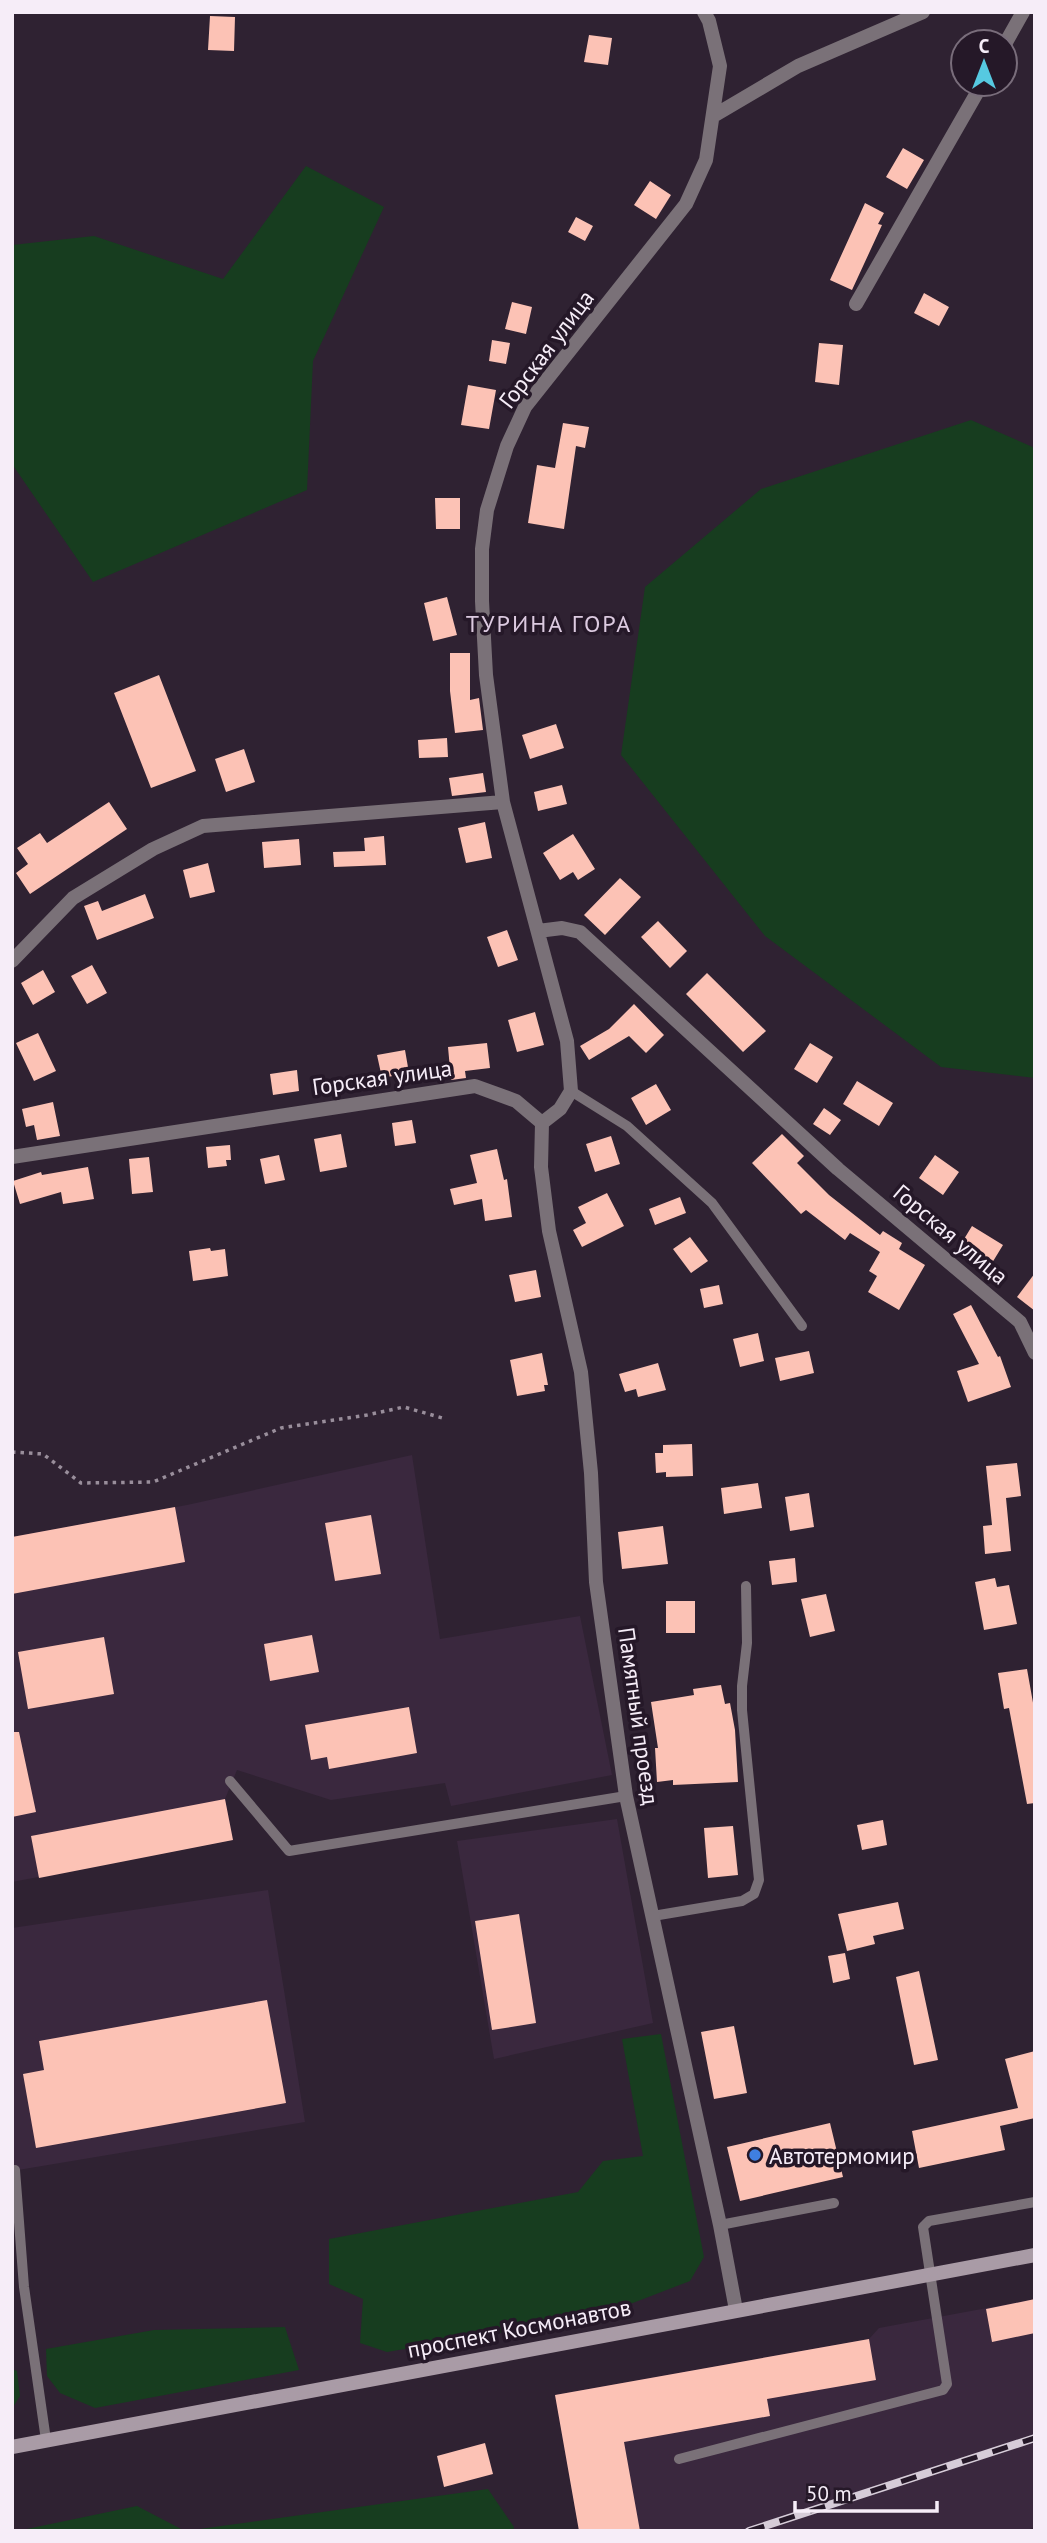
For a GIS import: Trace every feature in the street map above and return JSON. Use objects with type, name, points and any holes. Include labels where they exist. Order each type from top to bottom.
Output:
[{"type":"main road","name":"проспект Космонавтов","points":[[12,2447],[1035,2255]]},
{"type":"street","name":"Горская улица","points":[[571,1091],[567,1041],[503,802],[486,675],[482,549],[487,510],[507,446],[526,407],[686,204],[706,160],[715,115],[720,66],[709,21],[704,12]]},
{"type":"street","points":[[715,115],[798,66],[923,12]]},
{"type":"street","points":[[1014,28],[1024,12]]},
{"type":"street","points":[[856,304],[974,98]]},
{"type":"street","points":[[12,961],[73,898],[153,849],[203,826],[503,802]]},
{"type":"street","name":"Горская улица","points":[[538,931],[562,928],[580,932],[838,1169],[1020,1322],[1035,1353]]},
{"type":"street","name":"Горская улица","points":[[13,1156],[475,1087],[516,1101],[542,1123]]},
{"type":"street","points":[[542,1123],[560,1109],[571,1091]]},
{"type":"street","name":"Памятный проезд","points":[[542,1123],[541,1167],[549,1231],[581,1372],[591,1473],[596,1582],[626,1796],[720,2225],[736,2310]]},
{"type":"lane","points":[[571,1091],[627,1126],[712,1203],[802,1326]]},
{"type":"lane","points":[[653,1916],[742,1901],[754,1894],[759,1880],[742,1710],[747,1643],[746,1586]]},
{"type":"lane","points":[[230,1782],[289,1851],[626,1796]]},
{"type":"lane","points":[[15,2170],[24,2287],[46,2440]]},
{"type":"lane","points":[[679,2459],[943,2390],[947,2384],[923,2227],[929,2221],[1035,2202]]},
{"type":"lane","points":[[720,2225],[834,2203]]},
{"type":"path","points":[[12,1452],[43,1454],[81,1483],[153,1482],[281,1428],[404,1407],[446,1419]]},
{"type":"shaded area","points":[[412,1455],[440,1639],[580,1616],[612,1775],[451,1806],[445,1783],[331,1800],[237,1770],[225,1799],[233,1840],[12,1882],[12,1537],[187,1505]]},
{"type":"shaded area","points":[[617,1819],[653,2023],[494,2059],[457,1841]]},
{"type":"shaded area","points":[[268,1890],[305,2122],[12,2171],[12,1928]]},
{"type":"shaded area","points":[[1035,2299],[1035,2527],[1024,2531],[579,2531],[555,2395],[869,2339],[879,2328]]},
{"type":"green space","points":[[306,166],[384,207],[313,361],[307,490],[93,582],[12,464],[12,245],[94,236],[223,279]]},
{"type":"green space","points":[[971,420],[1035,448],[1035,1078],[941,1067],[765,936],[621,755],[645,587],[761,489]]},
{"type":"green space","points":[[661,2034],[704,2257],[690,2281],[599,2316],[387,2352],[360,2343],[363,2299],[329,2284],[329,2239],[578,2192],[603,2161],[643,2156],[622,2039]]},
{"type":"green space","points":[[285,2327],[299,2370],[95,2408],[60,2393],[47,2376],[46,2349],[154,2330]]},
{"type":"green space","points":[[12,2369],[17,2371],[20,2396],[12,2409]]},
{"type":"green space","points":[[488,2489],[514,2527],[513,2531],[185,2531]]},
{"type":"green space","points":[[137,2506],[185,2531],[17,2531]]},
{"type":"building","points":[[210,16],[235,17],[234,51],[208,50]]},
{"type":"building","points":[[589,35],[612,38],[608,65],[584,62]]},
{"type":"building","points":[[903,148],[924,160],[907,189],[886,177]]},
{"type":"building","points":[[650,181],[671,195],[656,219],[634,205]]},
{"type":"building","points":[[865,203],[884,213],[878,224],[882,225],[852,290],[830,280]]},
{"type":"building","points":[[576,217],[593,226],[585,241],[568,232]]},
{"type":"building","points":[[924,293],[949,307],[939,326],[914,313]]},
{"type":"building","points":[[512,302],[532,307],[526,334],[505,329]]},
{"type":"building","points":[[492,340],[510,343],[506,364],[489,361]]},
{"type":"building","points":[[819,343],[843,345],[839,385],[815,382]]},
{"type":"building","points":[[468,385],[496,390],[489,429],[461,425]]},
{"type":"building","points":[[563,423],[589,427],[585,448],[576,446],[564,529],[528,523],[537,465],[555,468]]},
{"type":"building","points":[[435,498],[460,498],[460,529],[436,529]]},
{"type":"building","points":[[447,597],[457,635],[433,641],[424,603]]},
{"type":"building","points":[[450,653],[470,653],[470,700],[479,698],[483,730],[455,733],[450,691]]},
{"type":"building","points":[[159,675],[196,771],[151,788],[114,693]]},
{"type":"building","points":[[556,724],[564,748],[530,759],[522,735]]},
{"type":"building","points":[[447,738],[448,757],[419,758],[418,740]]},
{"type":"building","points":[[244,749],[255,782],[226,792],[215,759]]},
{"type":"building","points":[[483,773],[486,792],[452,796],[449,778]]},
{"type":"building","points":[[562,785],[567,804],[538,811],[534,792]]},
{"type":"building","points":[[109,802],[127,829],[30,894],[16,873],[28,864],[17,848],[40,833],[47,843]]},
{"type":"building","points":[[485,822],[492,858],[466,863],[458,828]]},
{"type":"building","points":[[573,834],[595,869],[578,880],[573,872],[560,880],[543,853]]},
{"type":"building","points":[[384,836],[386,865],[334,867],[333,852],[365,851],[364,838]]},
{"type":"building","points":[[299,839],[301,865],[264,868],[262,842]]},
{"type":"building","points":[[208,863],[215,892],[190,898],[183,870]]},
{"type":"building","points":[[620,878],[641,897],[605,935],[584,915]]},
{"type":"building","points":[[145,894],[154,918],[97,940],[84,906],[98,901],[102,911]]},
{"type":"building","points":[[658,921],[687,951],[670,968],[641,937]]},
{"type":"building","points":[[507,930],[518,960],[498,967],[487,937]]},
{"type":"building","points":[[92,965],[107,993],[87,1004],[71,976]]},
{"type":"building","points":[[43,970],[55,992],[33,1005],[21,983]]},
{"type":"building","points":[[707,973],[766,1031],[743,1052],[686,994]]},
{"type":"building","points":[[634,1004],[664,1035],[646,1053],[629,1036],[589,1060],[580,1046],[609,1029]]},
{"type":"building","points":[[535,1012],[544,1045],[517,1052],[508,1020]]},
{"type":"building","points":[[38,1033],[56,1071],[34,1081],[16,1043]]},
{"type":"building","points":[[487,1043],[490,1068],[465,1071],[466,1078],[451,1080],[448,1047]]},
{"type":"building","points":[[810,1043],[833,1057],[817,1083],[794,1069]]},
{"type":"building","points":[[405,1050],[409,1073],[382,1078],[377,1055]]},
{"type":"building","points":[[297,1070],[299,1091],[273,1095],[270,1074]]},
{"type":"building","points":[[857,1081],[893,1103],[879,1126],[843,1104]]},
{"type":"building","points":[[656,1084],[671,1110],[646,1125],[631,1098]]},
{"type":"building","points":[[53,1102],[60,1136],[37,1140],[34,1125],[26,1127],[22,1109]]},
{"type":"building","points":[[824,1108],[841,1120],[830,1135],[813,1124]]},
{"type":"building","points":[[412,1120],[416,1143],[395,1146],[392,1123]]},
{"type":"building","points":[[341,1134],[347,1167],[320,1172],[314,1139]]},
{"type":"building","points":[[782,1134],[804,1156],[797,1163],[829,1195],[880,1235],[883,1231],[902,1243],[899,1249],[925,1265],[899,1310],[868,1292],[877,1276],[869,1271],[880,1252],[850,1233],[845,1240],[806,1210],[801,1214],[752,1163]]},
{"type":"building","points":[[611,1136],[620,1164],[595,1172],[586,1144]]},
{"type":"building","points":[[230,1145],[231,1160],[226,1160],[227,1166],[208,1168],[206,1147]]},
{"type":"building","points":[[497,1149],[504,1180],[507,1179],[512,1217],[485,1221],[482,1199],[454,1205],[450,1189],[477,1183],[470,1155]]},
{"type":"building","points":[[279,1155],[285,1180],[265,1184],[260,1159]]},
{"type":"building","points":[[935,1155],[959,1172],[943,1195],[919,1178]]},
{"type":"building","points":[[149,1157],[153,1192],[132,1194],[129,1159]]},
{"type":"building","points":[[88,1167],[94,1199],[63,1204],[61,1192],[20,1204],[13,1181],[41,1172],[42,1175]]},
{"type":"building","points":[[607,1193],[624,1226],[582,1247],[573,1230],[586,1223],[578,1207]]},
{"type":"building","points":[[680,1197],[686,1213],[655,1225],[649,1209]]},
{"type":"building","points":[[972,1226],[1003,1245],[992,1263],[961,1244]]},
{"type":"building","points":[[690,1237],[708,1261],[691,1273],[673,1249]]},
{"type":"building","points":[[210,1248],[211,1251],[225,1249],[228,1276],[193,1281],[189,1251]]},
{"type":"building","points":[[536,1270],[541,1297],[515,1302],[509,1275]]},
{"type":"building","points":[[1035,1273],[1035,1311],[1017,1297]]},
{"type":"building","points":[[719,1285],[723,1304],[704,1308],[700,1289]]},
{"type":"building","points":[[971,1305],[998,1357],[1000,1356],[1011,1387],[968,1402],[957,1371],[979,1364],[953,1314]]},
{"type":"building","points":[[758,1333],[764,1361],[740,1367],[733,1339]]},
{"type":"building","points":[[809,1351],[814,1373],[780,1381],[775,1358]]},
{"type":"building","points":[[542,1353],[548,1385],[544,1385],[545,1391],[517,1396],[510,1360]]},
{"type":"building","points":[[658,1363],[666,1390],[638,1397],[636,1389],[625,1392],[619,1374]]},
{"type":"building","points":[[692,1444],[693,1476],[666,1477],[666,1472],[656,1473],[655,1453],[663,1453],[663,1445]]},
{"type":"building","points":[[1017,1463],[1021,1496],[1006,1498],[1011,1551],[985,1554],[983,1526],[992,1525],[986,1466]]},
{"type":"building","points":[[758,1483],[762,1508],[724,1514],[721,1488]]},
{"type":"building","points":[[809,1493],[814,1527],[790,1531],[785,1497]]},
{"type":"building","points":[[175,1507],[185,1562],[12,1594],[12,1537]]},
{"type":"building","points":[[371,1515],[381,1574],[335,1581],[325,1523]]},
{"type":"building","points":[[663,1526],[668,1564],[622,1569],[618,1532]]},
{"type":"building","points":[[795,1558],[797,1582],[772,1585],[769,1561]]},
{"type":"building","points":[[995,1578],[997,1587],[1009,1585],[1017,1624],[984,1630],[975,1582]]},
{"type":"building","points":[[826,1594],[835,1631],[810,1637],[801,1599]]},
{"type":"building","points":[[666,1601],[695,1601],[695,1633],[666,1633]]},
{"type":"building","points":[[312,1635],[319,1672],[270,1681],[264,1644]]},
{"type":"building","points":[[104,1637],[114,1694],[28,1709],[18,1652]]},
{"type":"building","points":[[1027,1669],[1035,1714],[1035,1803],[1027,1804],[1009,1708],[1004,1709],[998,1673]]},
{"type":"building","points":[[721,1685],[725,1704],[730,1703],[735,1730],[738,1782],[673,1785],[673,1780],[657,1782],[655,1748],[658,1748],[651,1702],[694,1695],[693,1689]]},
{"type":"building","points":[[409,1707],[417,1753],[329,1769],[327,1757],[311,1760],[305,1725]]},
{"type":"building","points":[[12,1732],[19,1732],[36,1812],[12,1817]]},
{"type":"building","points":[[225,1799],[233,1840],[39,1878],[31,1836]]},
{"type":"building","points":[[883,1820],[887,1845],[862,1850],[857,1825]]},
{"type":"building","points":[[733,1826],[738,1875],[708,1878],[704,1828]]},
{"type":"building","points":[[898,1902],[904,1929],[873,1936],[875,1944],[847,1951],[838,1914]]},
{"type":"building","points":[[519,1914],[536,2023],[492,2030],[475,1921]]},
{"type":"building","points":[[845,1953],[850,1979],[833,1983],[828,1956]]},
{"type":"building","points":[[919,1971],[938,2060],[914,2065],[896,1977]]},
{"type":"building","points":[[267,2000],[286,2103],[36,2148],[23,2074],[44,2070],[39,2041]]},
{"type":"building","points":[[734,2026],[747,2093],[714,2099],[701,2032]]},
{"type":"building","points":[[1035,2051],[1035,2118],[1000,2126],[1005,2150],[919,2168],[912,2131],[1018,2108],[1005,2059]]},
{"type":"building","points":[[830,2123],[843,2177],[740,2201],[727,2147]]},
{"type":"building","points":[[1035,2299],[1035,2333],[992,2342],[986,2309]]},
{"type":"building","points":[[869,2339],[876,2380],[767,2399],[770,2416],[624,2442],[640,2531],[579,2531],[555,2395]]},
{"type":"building","points":[[485,2443],[493,2474],[444,2487],[437,2456]]},
{"type":"railway","points":[[749,2531],[1035,2438]]},
{"type":"place","name":"Автотермомир","points":[[755,2155]]},
{"type":"district","name":"ТУРИНА ГОРА","points":[[549,623]]}]
